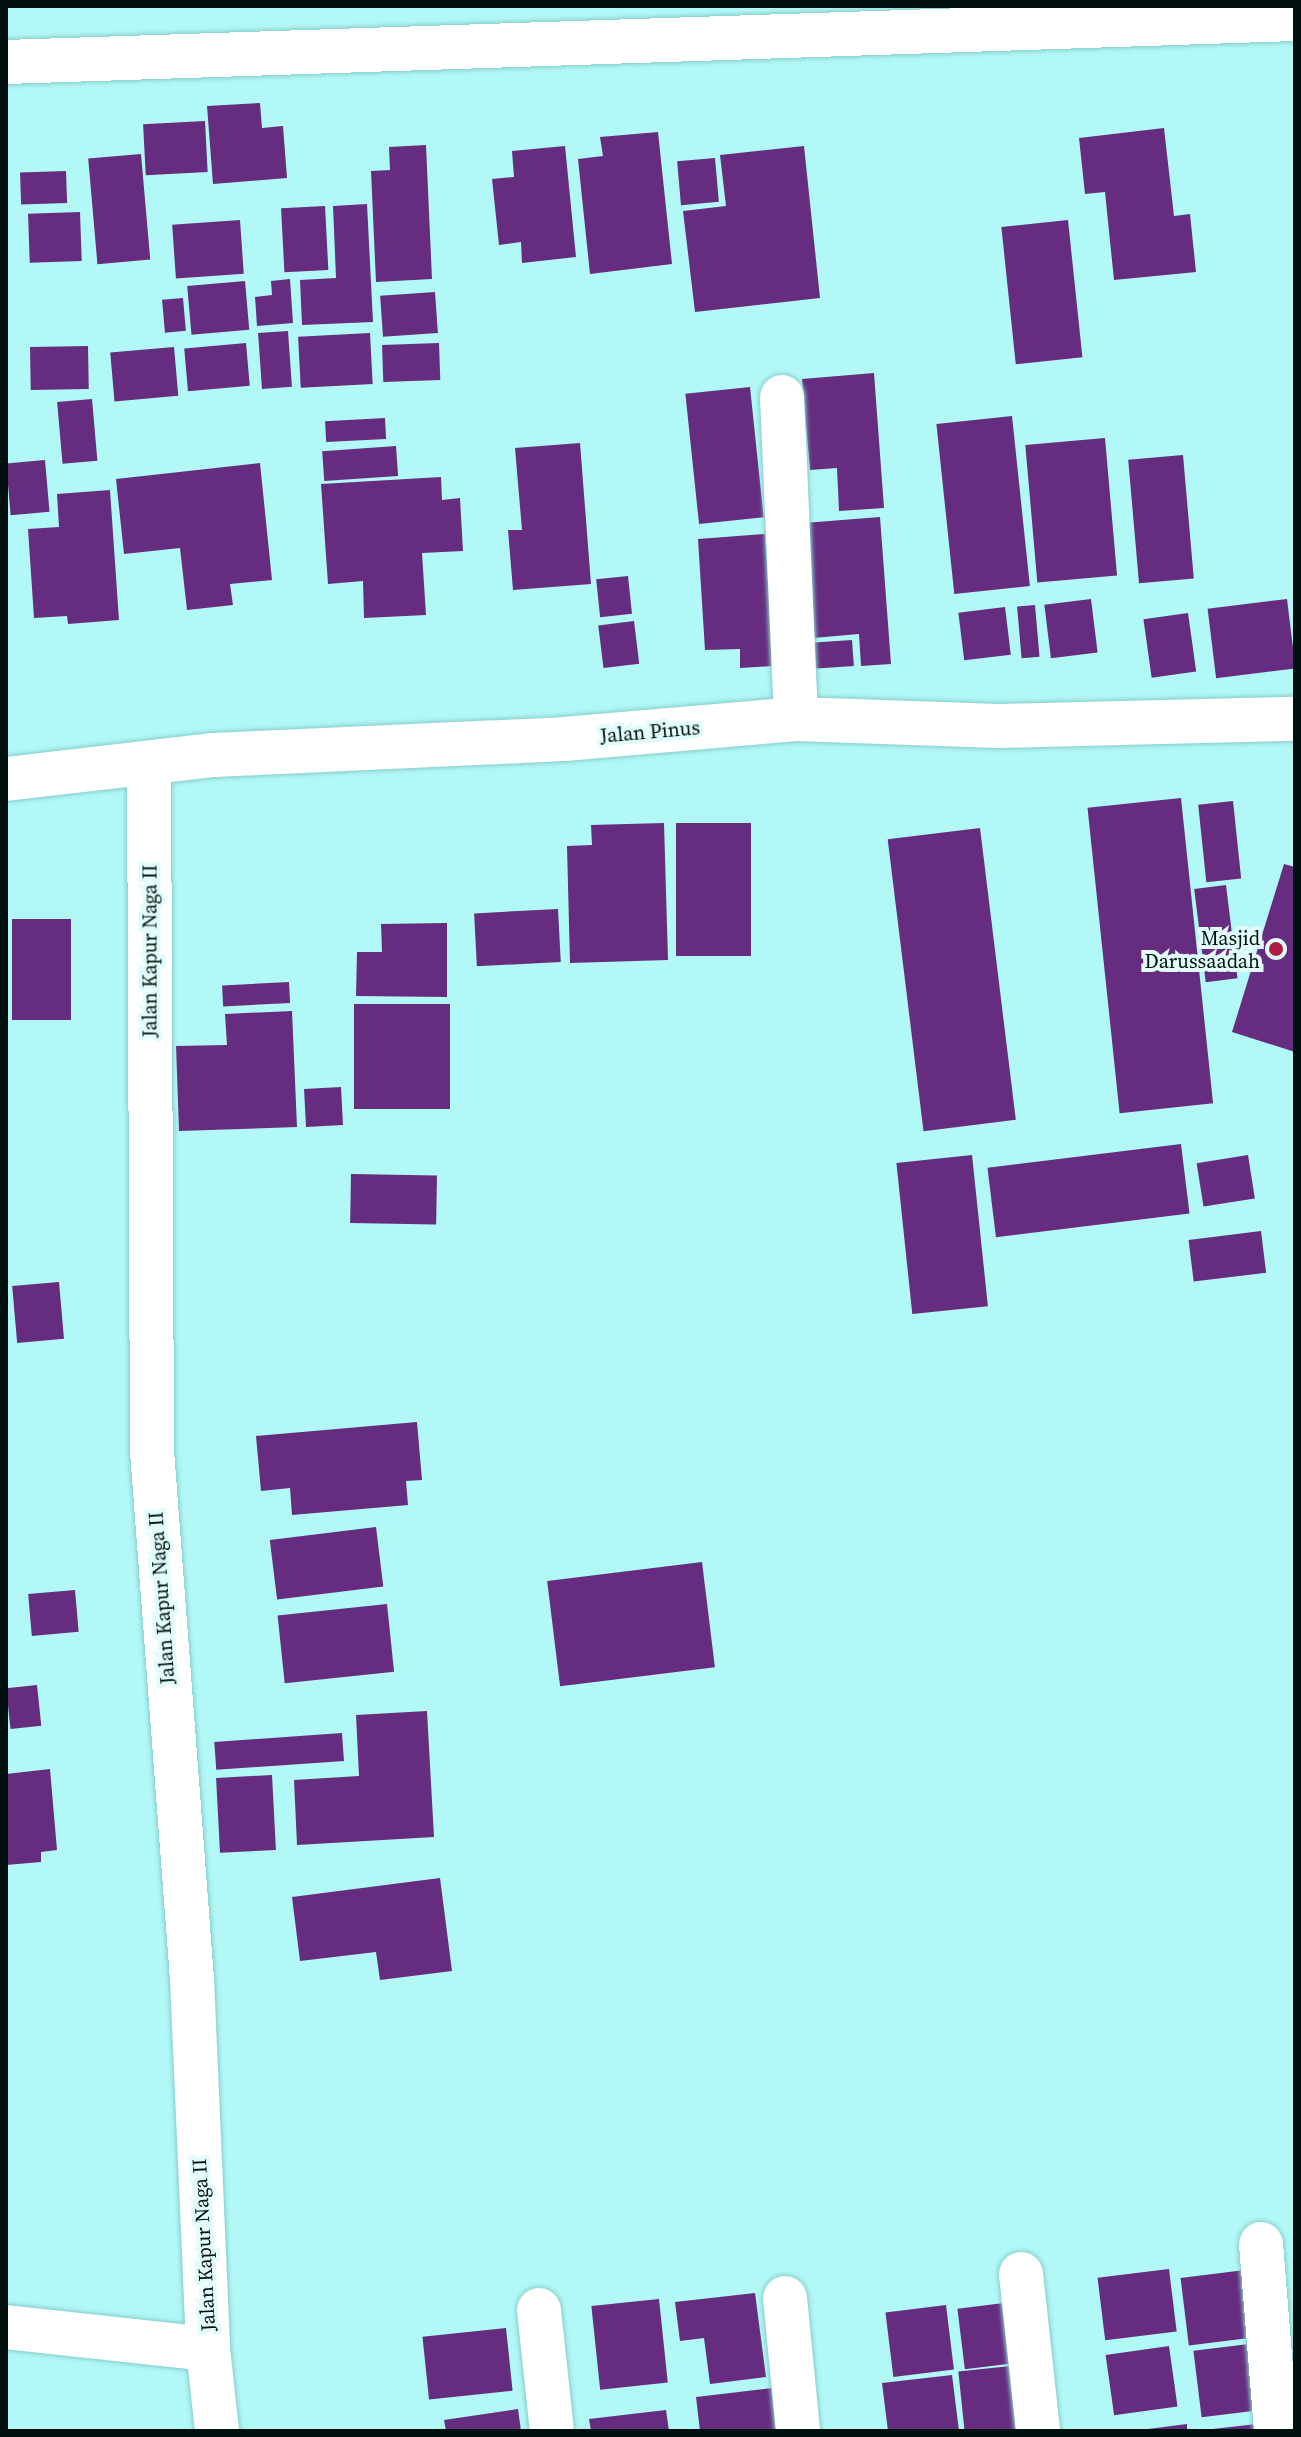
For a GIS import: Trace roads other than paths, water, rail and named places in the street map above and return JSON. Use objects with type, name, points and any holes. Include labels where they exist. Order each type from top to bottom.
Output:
[{"type":"street","points":[[6,62],[738,22],[976,17],[1295,19]]},
{"type":"street","points":[[782,397],[796,719]]},
{"type":"street","name":"Jalan Pinus","points":[[6,779],[214,755],[564,739],[796,719],[999,726],[1295,719]]},
{"type":"street","name":"Jalan Kapur Naga II","points":[[149,764],[150,1409],[192,1979],[208,2349],[217,2431]]},
{"type":"street","points":[[1261,2244],[1276,2431]]},
{"type":"street","points":[[1021,2274],[1038,2431]]},
{"type":"street","points":[[785,2298],[798,2431]]},
{"type":"street","points":[[539,2310],[552,2431]]},
{"type":"street","points":[[6,2327],[208,2349]]},
{"type":"place","name":"Masjid Darussaadah","points":[[1276,949]]}]
